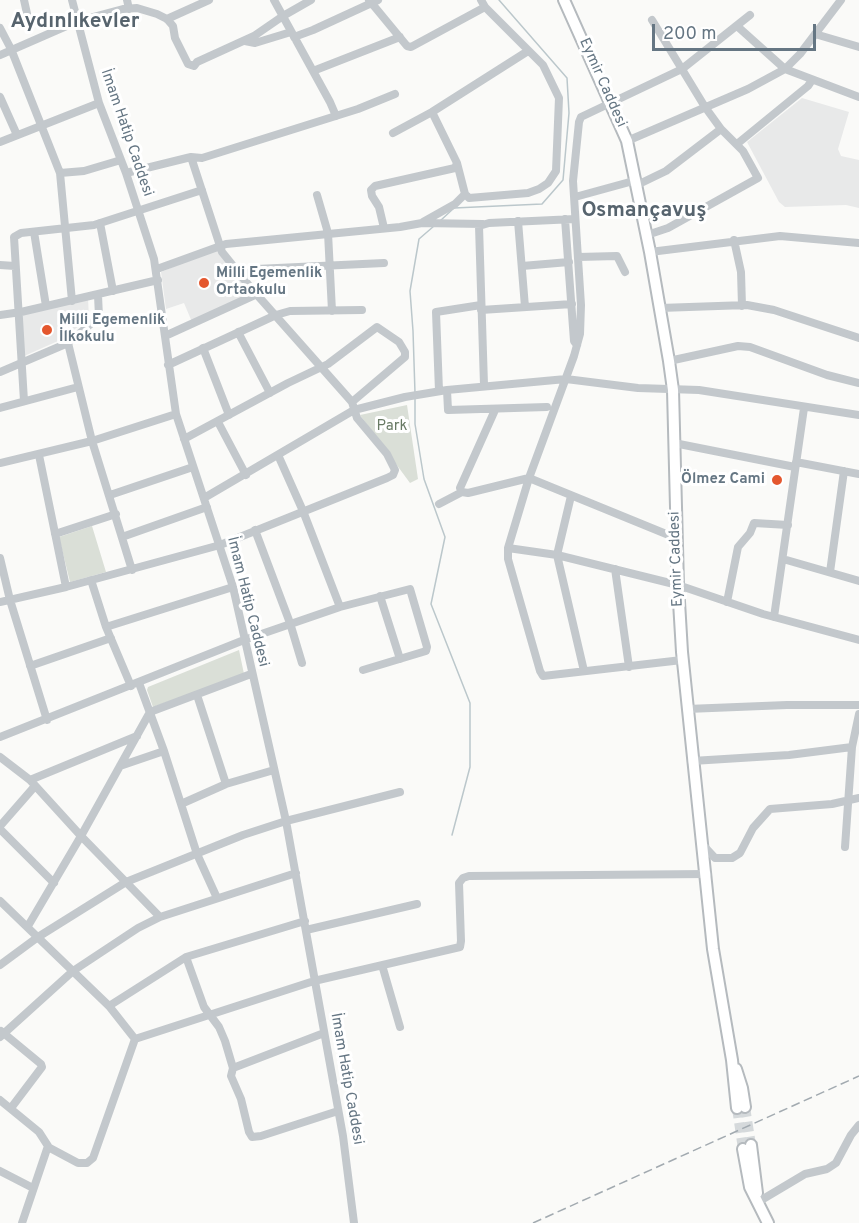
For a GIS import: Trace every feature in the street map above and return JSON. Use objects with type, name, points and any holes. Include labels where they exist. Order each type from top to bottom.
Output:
[{"type":"main road","name":"Eymir Caddesi","points":[[564,0],[627,141],[637,182],[669,361],[673,390],[676,538],[682,660],[713,949],[741,1107]]},
{"type":"main road","points":[[747,1147],[750,1187],[768,1223]]},
{"type":"street","points":[[24,0],[28,18]]},
{"type":"street","name":"İmam Hatip Caddesi","points":[[72,0],[99,103],[126,173],[157,269],[176,414],[233,588],[296,873],[343,1136],[354,1223]]},
{"type":"street","points":[[127,0],[129,9]]},
{"type":"street","points":[[167,19],[209,0]]},
{"type":"street","points":[[274,0],[336,116]]},
{"type":"street","points":[[0,55],[78,21],[137,8],[167,19],[173,26],[175,38],[188,64],[194,66],[197,62],[245,41],[311,0]]},
{"type":"street","points":[[627,141],[748,89],[785,69],[841,0]]},
{"type":"street","points":[[245,41],[255,43],[293,34],[372,1],[407,46],[411,48],[483,4],[543,65],[559,98],[556,171],[548,183],[528,193],[469,198],[465,194],[457,163],[432,112]]},
{"type":"street","points":[[682,660],[549,677],[542,675],[508,559],[508,548],[529,478],[578,345],[581,318],[573,181],[579,122],[582,117],[611,102],[682,69],[750,15]]},
{"type":"street","points":[[647,236],[668,228],[758,178],[743,151],[721,129],[705,107],[652,20]]},
{"type":"street","points":[[737,26],[785,69],[859,97]]},
{"type":"street","points":[[0,28],[43,125],[60,173],[72,301]]},
{"type":"street","points":[[815,34],[859,47]]},
{"type":"street","points":[[313,71],[400,37]]},
{"type":"street","points":[[393,133],[432,112],[528,51]]},
{"type":"street","points":[[736,144],[808,86],[812,80]]},
{"type":"street","points":[[126,173],[191,157],[202,158],[336,116],[395,94]]},
{"type":"street","points":[[0,97],[17,135]]},
{"type":"street","points":[[0,142],[99,103]]},
{"type":"street","points":[[575,197],[637,182],[666,171],[721,129]]},
{"type":"street","points":[[0,602],[132,570],[220,545],[393,475],[395,470],[387,454],[357,418],[353,406],[323,367],[257,294],[219,246],[191,157]]},
{"type":"street","points":[[60,173],[84,171],[121,160]]},
{"type":"street","points":[[384,228],[379,207],[372,196],[371,190],[375,186],[448,171],[455,168],[457,163]]},
{"type":"street","points":[[24,401],[14,237],[21,233],[99,223],[202,190]]},
{"type":"street","points":[[422,223],[455,204],[465,194]]},
{"type":"street","points":[[317,195],[328,233],[332,311]]},
{"type":"street","points":[[565,219],[574,341],[578,345]]},
{"type":"street","points":[[157,269],[219,246],[256,240],[422,223],[483,224],[575,219]]},
{"type":"street","points":[[518,222],[525,307]]},
{"type":"street","points":[[99,223],[113,291]]},
{"type":"street","points":[[483,224],[478,230],[484,386]]},
{"type":"street","points":[[34,232],[46,306]]},
{"type":"street","points":[[650,252],[780,236],[859,243]]},
{"type":"street","points":[[734,240],[741,272],[742,306]]},
{"type":"street","points":[[578,257],[616,256],[625,272]]},
{"type":"street","points":[[522,266],[569,262]]},
{"type":"street","points":[[242,276],[256,270],[384,263]]},
{"type":"street","points":[[0,265],[15,266]]},
{"type":"street","points":[[0,315],[72,301],[158,280]]},
{"type":"street","points":[[165,336],[257,294]]},
{"type":"street","points":[[0,372],[68,344],[99,317],[98,295]]},
{"type":"street","points":[[547,407],[448,410],[443,390],[436,312],[572,304]]},
{"type":"street","points":[[660,308],[742,306],[774,309],[859,338]]},
{"type":"street","points":[[168,365],[276,315],[290,311],[362,310]]},
{"type":"street","points":[[184,439],[323,367],[349,350],[377,327],[399,342],[405,352],[402,361],[353,406],[246,475],[204,498]]},
{"type":"street","points":[[238,332],[270,393]]},
{"type":"street","points":[[68,344],[92,441],[132,570]]},
{"type":"street","points":[[669,361],[738,346],[750,347],[827,375],[859,383]]},
{"type":"street","points":[[203,348],[229,415]]},
{"type":"street","points":[[353,406],[443,390],[566,379],[638,388],[699,390],[859,415]]},
{"type":"street","points":[[0,408],[78,387]]},
{"type":"street","points":[[774,617],[804,408]]},
{"type":"street","points":[[462,492],[460,488],[495,410]]},
{"type":"street","points":[[0,463],[92,441],[176,414]]},
{"type":"street","points":[[218,422],[246,475]]},
{"type":"street","points":[[674,443],[859,474]]},
{"type":"street","points":[[278,454],[340,607]]},
{"type":"street","points":[[39,455],[66,587]]},
{"type":"street","points":[[110,495],[193,467]]},
{"type":"street","points":[[830,573],[844,471]]},
{"type":"street","points":[[439,504],[462,492],[468,493],[529,478],[676,538]]},
{"type":"street","points":[[571,496],[557,555],[584,671]]},
{"type":"street","points":[[122,537],[207,507]]},
{"type":"street","points":[[55,534],[116,514]]},
{"type":"street","points":[[727,602],[738,547],[750,533],[754,523],[759,521],[788,525]]},
{"type":"street","points":[[255,530],[290,623],[302,663]]},
{"type":"street","points":[[508,548],[557,555],[678,585],[774,617],[859,640]]},
{"type":"street","points":[[783,559],[859,581]]},
{"type":"street","points":[[0,561],[46,720]]},
{"type":"street","points":[[615,569],[629,667]]},
{"type":"street","points":[[91,580],[106,627],[150,712],[197,854],[217,898]]},
{"type":"street","points":[[106,627],[233,588]]},
{"type":"street","points":[[0,737],[290,623],[410,588],[427,647],[426,651],[363,670]]},
{"type":"street","points":[[380,596],[400,659]]},
{"type":"street","points":[[30,666],[111,638]]},
{"type":"street","points":[[28,926],[81,837],[150,712],[251,674]]},
{"type":"street","points":[[197,695],[226,784]]},
{"type":"street","points":[[687,709],[859,705]]},
{"type":"street","points":[[845,847],[852,747],[859,714]]},
{"type":"street","points":[[54,883],[1,831],[33,783],[137,736]]},
{"type":"street","points":[[692,761],[789,755],[852,747]]},
{"type":"street","points":[[120,766],[164,751]]},
{"type":"street","points":[[0,756],[33,783],[81,837],[160,917]]},
{"type":"street","points":[[181,804],[226,784],[274,770]]},
{"type":"street","points":[[0,965],[38,937],[126,882],[286,821],[400,792]]},
{"type":"street","points":[[702,844],[715,858],[732,858],[740,853],[753,828],[770,809],[813,806],[859,798]]},
{"type":"street","points":[[11,1107],[42,1067],[1,1033],[73,971],[138,928],[160,917],[296,873]]},
{"type":"street","points":[[135,1039],[314,981],[460,947],[459,883],[463,878],[470,876],[706,874]]},
{"type":"street","points":[[0,902],[28,926],[109,1006],[135,1039]]},
{"type":"street","points":[[306,930],[417,904]]},
{"type":"street","points":[[109,1006],[186,957],[305,921]]},
{"type":"street","points":[[186,957],[204,1006],[222,1034],[233,1068],[231,1076],[241,1099],[252,1137],[338,1111]]},
{"type":"street","points":[[382,965],[400,1027]]},
{"type":"street","points":[[233,1068],[324,1033]]},
{"type":"street","points":[[48,1147],[78,1163],[87,1163],[93,1158],[135,1039]]},
{"type":"street","points":[[0,1100],[39,1132],[46,1140],[48,1147],[22,1223]]},
{"type":"street","points":[[758,1202],[805,1174],[827,1169],[836,1163],[859,1125]]},
{"type":"street","points":[[0,1171],[33,1188]]},
{"type":"shaded area","points":[[802,98],[849,112],[838,149],[841,156],[859,160],[859,208],[846,205],[785,207],[779,202],[747,142]]},
{"type":"shaded area","name":"Milli Egemenlik Ortaokulu","points":[[217,249],[255,294],[192,322],[184,303],[166,309],[161,272]]},
{"type":"shaded area","name":"Milli Egemenlik İlkokulu","points":[[88,298],[89,319],[58,341],[22,357],[19,313]]},
{"type":"green space","name":"Park","points":[[407,405],[418,479],[410,483],[360,415]]},
{"type":"green space","points":[[92,526],[106,572],[70,582],[59,537]]},
{"type":"green space","points":[[239,650],[244,674],[153,707],[148,687]]},
{"type":"waterway","points":[[440,221],[454,208],[542,204],[563,180],[569,113],[567,78],[499,0]]},
{"type":"waterway","points":[[415,393],[410,291],[419,239],[434,226]]},
{"type":"waterway","points":[[415,398],[415,424],[424,479],[445,537],[431,604],[470,703],[470,767],[452,835]]},
{"type":"tunnel","points":[[745,1107],[751,1145]]},
{"type":"tunnel","points":[[737,1108],[743,1149]]},
{"type":"railway","points":[[533,1223],[859,1076]]},
{"type":"place","name":"Milli Egemenlik Ortaokulu","points":[[204,283]]},
{"type":"place","name":"Milli Egemenlik İlkokulu","points":[[47,330]]},
{"type":"place","name":"Ölmez Cami","points":[[777,480]]},
{"type":"district","name":"Aydınlıkevler","points":[[75,23]]},
{"type":"district","name":"Osmançavuş","points":[[644,212]]}]
